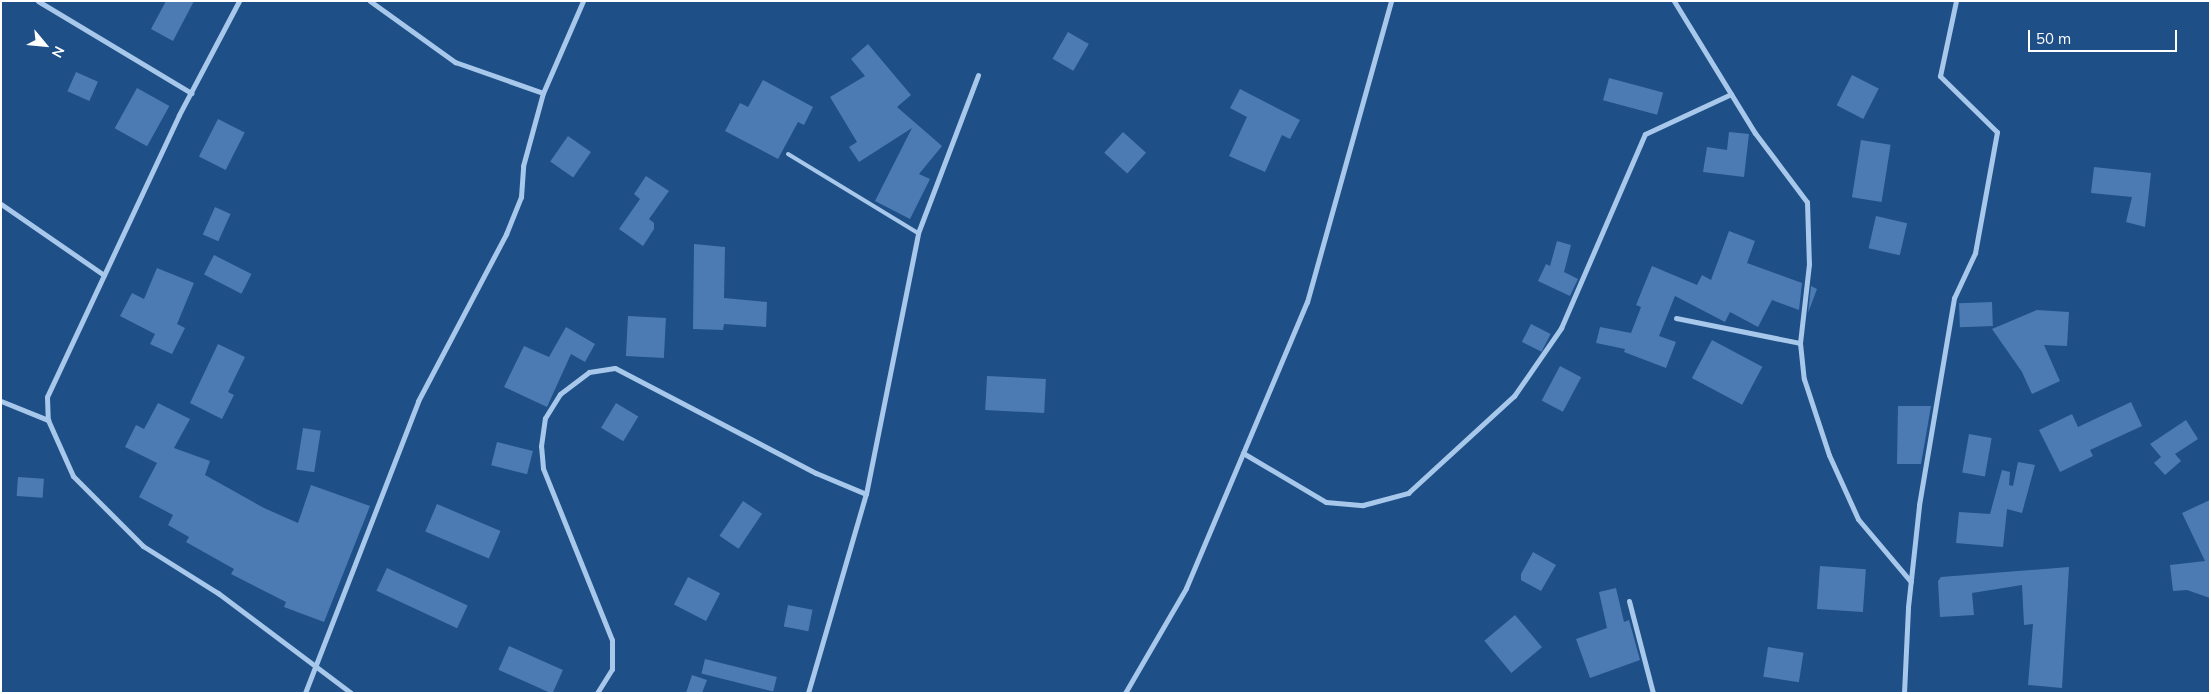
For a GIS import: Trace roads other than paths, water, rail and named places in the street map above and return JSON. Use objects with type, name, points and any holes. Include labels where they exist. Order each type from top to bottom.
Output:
[{"type":"street","points":[[38,1],[191,93]]},
{"type":"street","points":[[239,1],[191,93],[47,397],[48,420],[72,476],[143,546],[218,594],[351,693]]},
{"type":"street","points":[[370,1],[455,62],[543,93]]},
{"type":"street","points":[[305,693],[418,401],[506,234],[521,196],[523,166],[543,93],[583,1]]},
{"type":"street","points":[[1125,693],[1186,588],[1307,302],[1391,1]]},
{"type":"street","points":[[1674,1],[1755,133],[1807,202],[1809,264],[1800,343],[1804,379],[1828,455],[1858,519],[1911,582]]},
{"type":"street","points":[[1904,693],[1911,582],[1919,505],[1954,298],[1975,253],[1997,132],[1940,76],[1956,1]]},
{"type":"street","points":[[808,693],[866,494],[918,233],[978,75]]},
{"type":"street","points":[[1243,454],[1326,502],[1363,506],[1408,493],[1514,396],[1561,328],[1645,134],[1731,94]]},
{"type":"street","points":[[1,204],[104,275]]},
{"type":"street","points":[[1676,318],[1800,343]]},
{"type":"street","points":[[597,693],[612,669],[612,640],[543,468],[541,446],[545,418],[560,394],[589,372],[615,368],[816,473],[866,494]]},
{"type":"street","points":[[1,401],[48,420]]},
{"type":"street","points":[[1629,601],[1653,693]]},
{"type":"lane","points":[[788,154],[918,233]]}]
